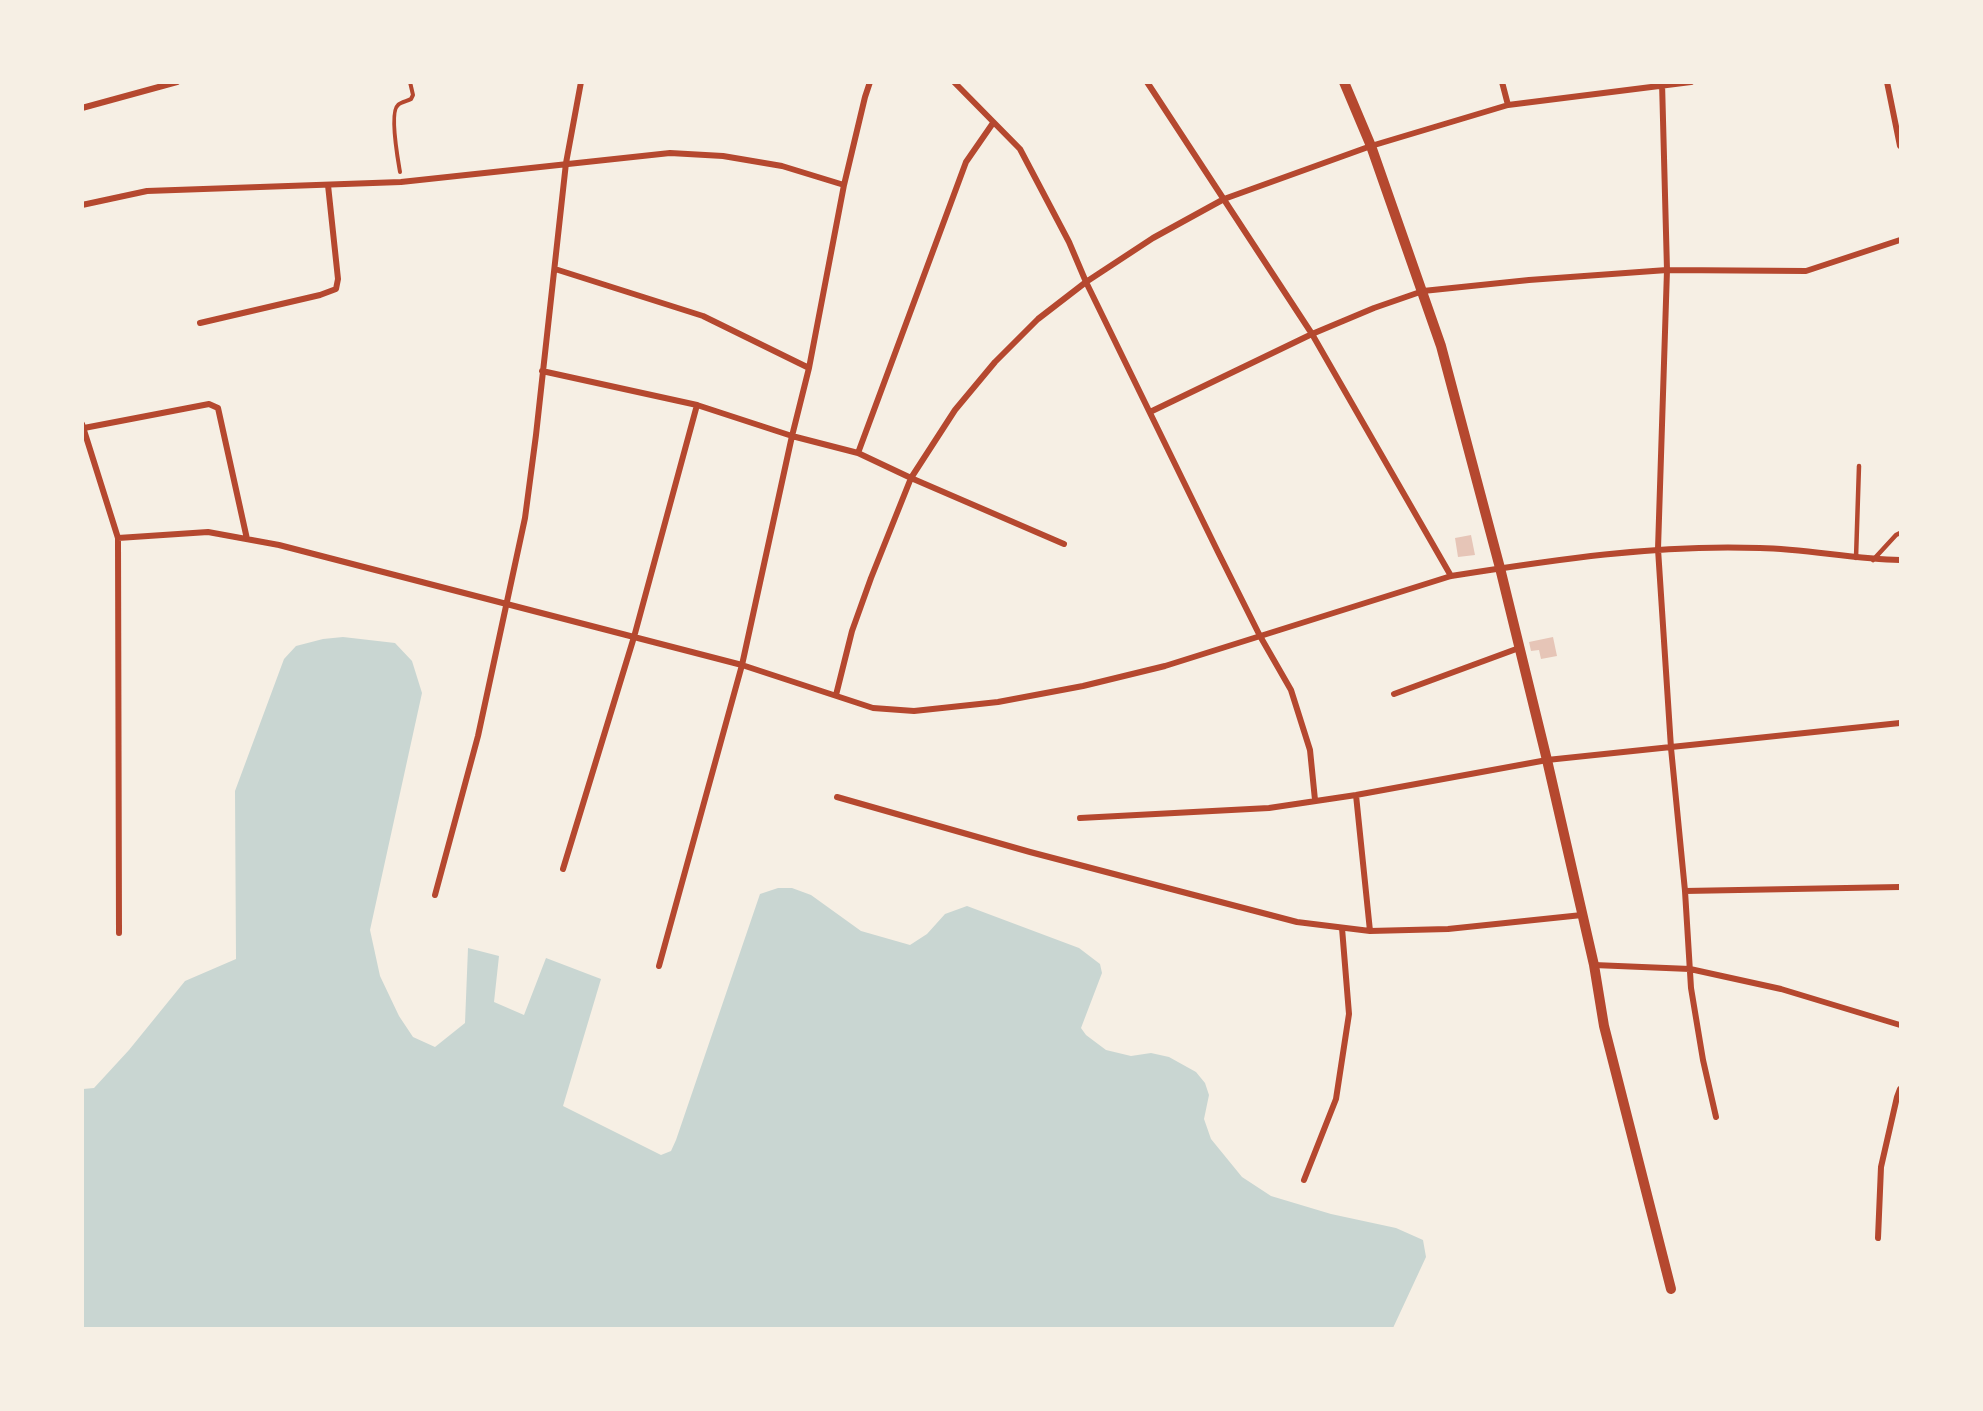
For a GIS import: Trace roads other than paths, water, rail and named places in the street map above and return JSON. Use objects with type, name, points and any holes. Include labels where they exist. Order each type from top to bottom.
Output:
[{"type":"street","points":[[82,108],[177,82]]},
{"type":"street","points":[[435,895],[478,736],[525,518],[566,163],[581,82]]},
{"type":"street","points":[[659,966],[742,665],[809,368],[844,185],[870,82]]},
{"type":"street","points":[[954,82],[1020,148],[1069,242],[1086,282],[1260,636],[1291,690],[1310,750],[1315,800]]},
{"type":"street","points":[[1147,82],[1312,334],[1451,576]]},
{"type":"street","points":[[1344,82],[1371,146],[1441,346],[1500,568],[1547,760],[1594,965],[1604,1026],[1671,1289]]},
{"type":"street","points":[[1502,82],[1508,105]]},
{"type":"street","points":[[836,695],[852,631],[910,478],[955,410],[995,362],[1038,319],[1086,282],[1153,238],[1224,199],[1371,146],[1508,105],[1690,82]]},
{"type":"street","points":[[1887,82],[1900,146]]},
{"type":"street","points":[[1663,85],[1667,270],[1658,549],[1671,748],[1685,891],[1691,988],[1703,1060],[1716,1117]]},
{"type":"street","points":[[858,453],[966,162],[993,123]]},
{"type":"street","points":[[82,205],[147,191],[401,182],[669,153],[723,156],[782,166],[844,185]]},
{"type":"street","points":[[200,323],[320,296],[336,289],[338,279],[328,185]]},
{"type":"street","points":[[1150,412],[1312,334],[1374,308],[1423,291],[1529,280],[1667,270],[1806,271],[1900,240]]},
{"type":"street","points":[[555,269],[703,316],[809,368]]},
{"type":"street","points":[[542,371],[697,405],[792,436],[858,453],[910,478],[1064,544]]},
{"type":"street","points":[[119,933],[118,538],[83,426],[209,404],[218,408],[246,539]]},
{"type":"street","points":[[563,869],[634,637],[697,405]]},
{"type":"street","points":[[118,538],[208,532],[279,545],[742,665],[873,708],[914,711],[998,702],[1083,686],[1165,666],[1451,576],[1500,568],[1658,549],[1761,548],[1873,560],[1900,560]]},
{"type":"street","points":[[1394,694],[1519,648]]},
{"type":"street","points":[[1080,818],[1269,808],[1356,795],[1547,760],[1900,723]]},
{"type":"street","points":[[1356,795],[1370,931]]},
{"type":"street","points":[[837,797],[945,829],[1297,922],[1370,931],[1448,929],[1582,915]]},
{"type":"street","points":[[1685,891],[1900,887]]},
{"type":"street","points":[[1304,1180],[1336,1099],[1349,1014],[1342,928]]},
{"type":"street","points":[[1594,965],[1690,969],[1781,989],[1900,1025]]},
{"type":"street","points":[[1878,1238],[1881,1167],[1900,1089]]},
{"type":"lane","points":[[1856,558],[1859,466]]},
{"type":"lane","points":[[1873,560],[1900,533]]}]
